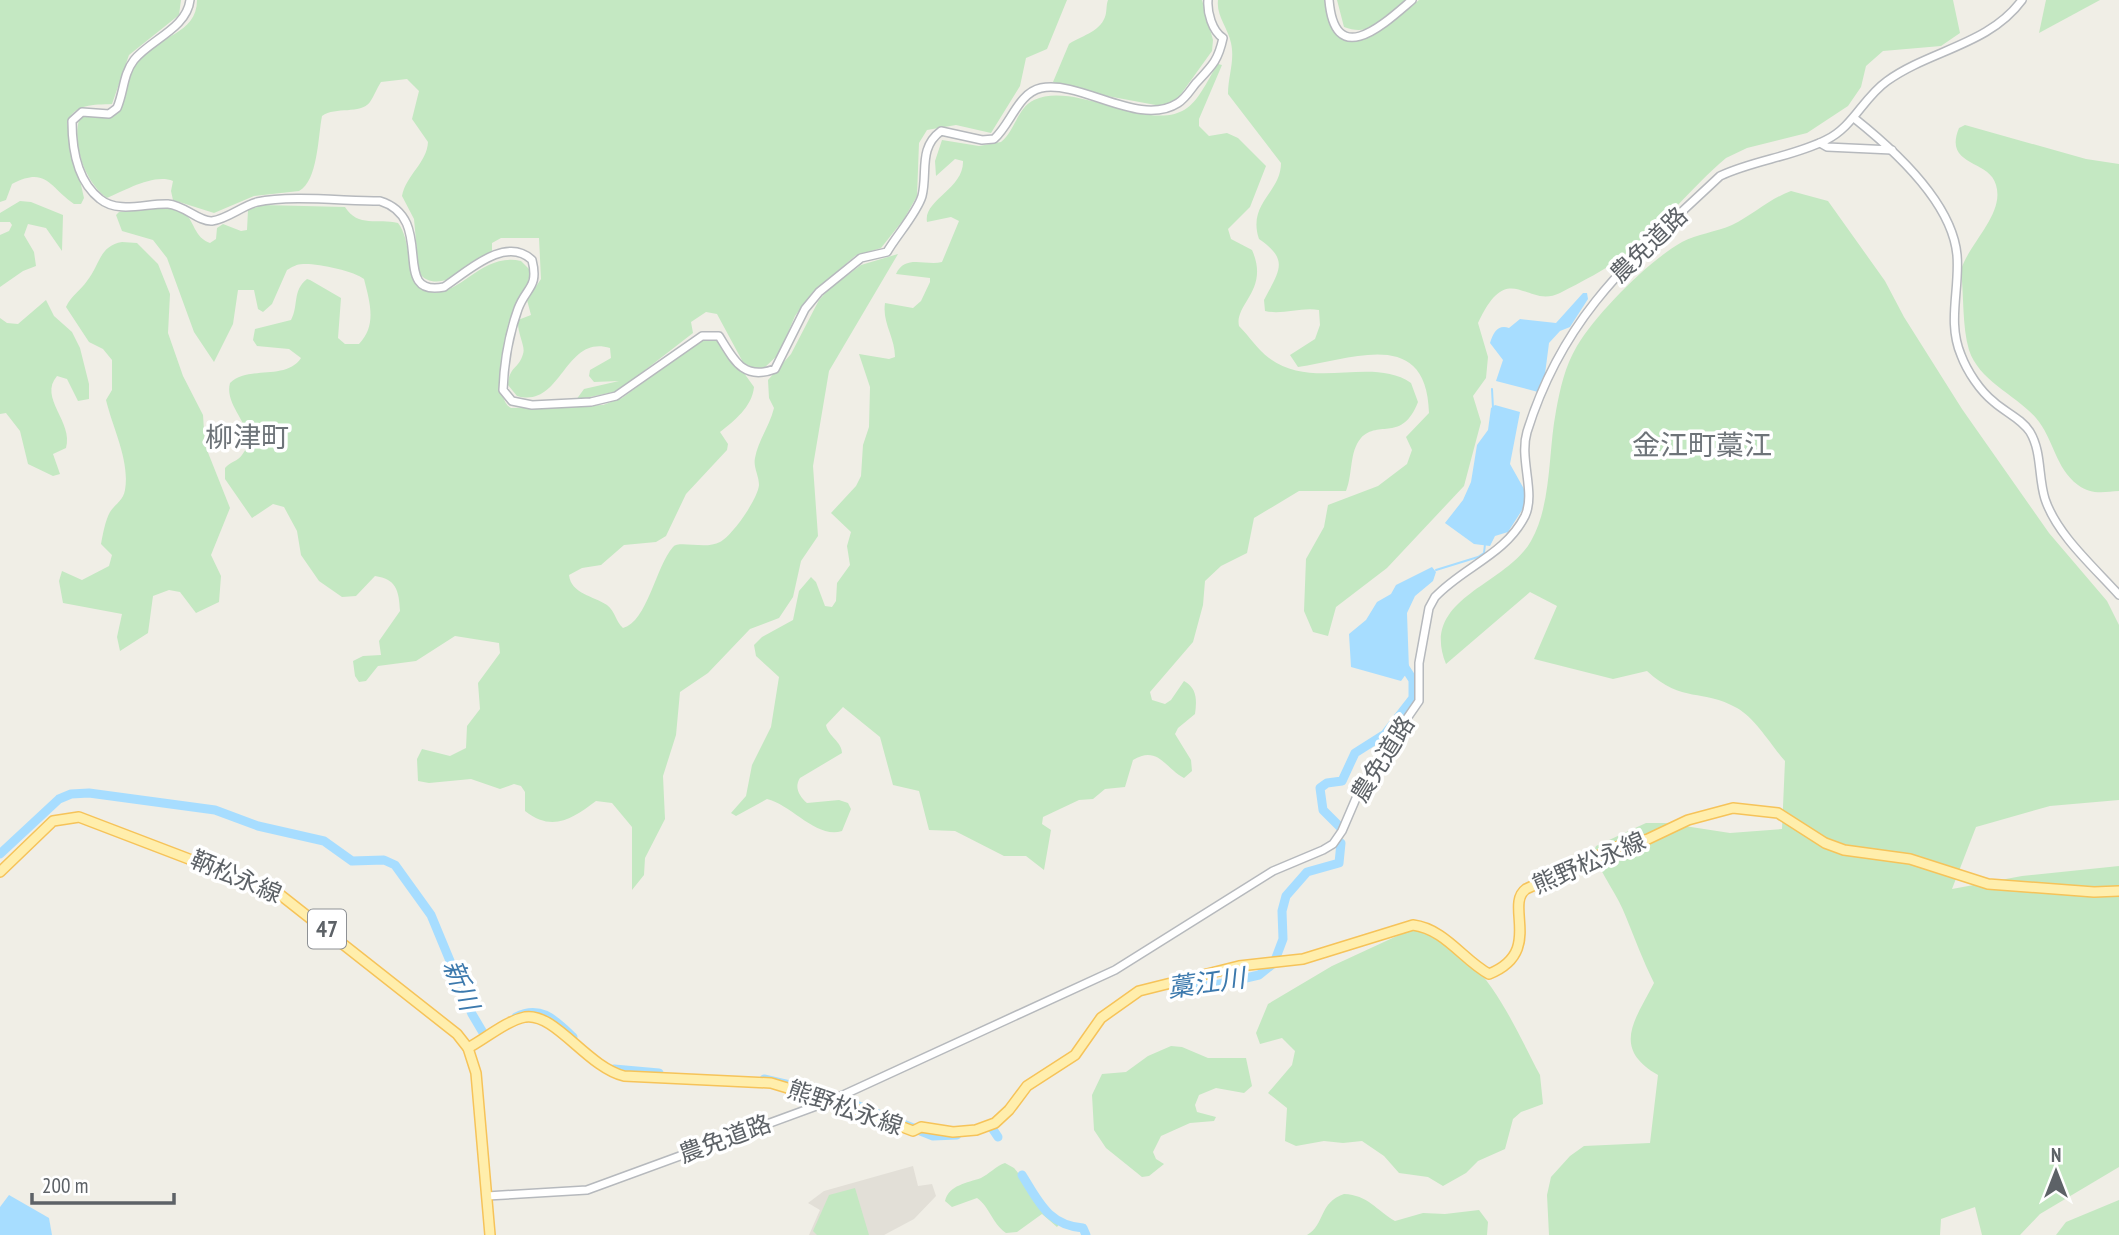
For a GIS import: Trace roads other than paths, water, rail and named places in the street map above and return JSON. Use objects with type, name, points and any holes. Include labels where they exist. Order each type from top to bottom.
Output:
[{"type":"main road","name":"熊野松永線","points":[[468,1048],[515,1021],[534,1017],[551,1023],[610,1072],[624,1076],[771,1083],[834,1099],[919,1129],[953,1132],[987,1128],[995,1123],[1027,1086],[1074,1055],[1101,1018],[1139,991],[1239,966],[1303,959],[1413,925],[1424,926],[1437,934],[1489,974],[1514,955],[1519,947],[1519,899],[1526,889],[1619,846],[1648,839],[1688,820],[1733,808],[1778,813],[1825,843],[1844,850],[1910,859],[1987,884],[2094,892],[2119,891]]},
{"type":"main road","name":"鞆松永線","points":[[0,872],[53,821],[67,817],[86,818],[167,848],[254,881],[287,898],[457,1034],[468,1048]]},
{"type":"main road","points":[[468,1048],[476,1073],[490,1235]]},
{"type":"street","points":[[190,0],[187,14],[135,58],[127,70],[117,108],[109,114],[82,112],[72,121],[75,154],[83,182],[101,201],[127,207],[168,204],[186,207],[205,220],[213,221],[243,207],[267,201],[380,201],[393,205],[407,219],[411,230],[416,277],[422,285],[435,289],[444,287],[502,252],[520,252],[532,260],[536,275],[533,286],[519,307],[503,390],[512,401],[531,405],[592,402],[616,396],[702,336],[719,336],[741,367],[749,372],[760,375],[775,369],[805,309],[818,292],[860,258],[887,252],[922,197],[930,139],[941,131],[982,140],[994,138],[1028,95],[1044,88],[1063,89],[1135,107],[1164,109],[1176,104],[1219,59],[1223,38],[1218,35],[1208,12],[1208,0]]},
{"type":"street","points":[[1329,0],[1332,21],[1337,28],[1348,35],[1361,37],[1376,31],[1412,0]]},
{"type":"street","name":"農免道路","points":[[487,1196],[587,1190],[834,1099],[1115,970],[1273,871],[1333,844],[1342,831],[1363,782],[1419,701],[1418,673],[1429,608],[1444,588],[1497,551],[1525,515],[1528,494],[1524,446],[1527,433],[1549,373],[1583,316],[1608,284],[1720,176],[1740,167],[1796,155],[1841,132],[1888,80],[1993,29],[2010,18],[2022,0]]},
{"type":"street","points":[[1854,118],[1892,150],[1939,208],[1957,253],[1954,326],[1962,358],[1991,400],[2026,425],[2032,434],[2038,453],[2042,490],[2053,517],[2119,595]]},
{"type":"street","points":[[1820,143],[1827,147],[1892,150]]},
{"type":"water","points":[[1583,293],[1587,293],[1588,299],[1570,327],[1560,331],[1549,343],[1545,374],[1538,392],[1496,381],[1503,360],[1490,343],[1497,330],[1502,327],[1509,328],[1520,319],[1556,323]]},
{"type":"water","points":[[1495,405],[1520,412],[1510,464],[1524,489],[1524,507],[1508,532],[1495,536],[1490,546],[1474,544],[1445,523],[1463,500],[1471,482],[1477,445],[1488,430],[1491,408]]},
{"type":"water","points":[[1432,567],[1436,572],[1433,581],[1415,596],[1407,613],[1409,670],[1401,681],[1351,667],[1349,634],[1366,620],[1377,602],[1391,594],[1396,585]]},
{"type":"water","points":[[9,1195],[49,1218],[52,1235],[0,1235],[0,1207]]},
{"type":"waterway","points":[[1492,389],[1493,408]]},
{"type":"waterway","points":[[1436,570],[1478,557],[1484,553],[1485,544]]},
{"type":"waterway","name":"藁江川","points":[[1340,827],[1323,810],[1320,788],[1327,783],[1342,781],[1355,753],[1385,734],[1413,698],[1413,680],[1402,663]]},
{"type":"waterway","name":"新川","points":[[0,854],[59,799],[71,794],[89,793],[215,810],[258,826],[324,841],[352,861],[384,860],[395,865],[431,915],[472,1014],[485,1036],[493,1032]]},
{"type":"waterway","name":"藁江川","points":[[1179,983],[1211,986],[1259,975],[1274,963],[1283,939],[1282,911],[1286,896],[1307,872],[1339,863],[1341,843]]},
{"type":"waterway","name":"新川","points":[[516,1017],[525,1013],[541,1013],[554,1020],[573,1037]]},
{"type":"waterway","name":"新川","points":[[614,1069],[659,1073]]},
{"type":"waterway","name":"新川","points":[[764,1079],[794,1086]]},
{"type":"waterway","name":"新川","points":[[851,1103],[933,1136],[957,1135]]},
{"type":"waterway","name":"新川","points":[[992,1128],[998,1137]]},
{"type":"waterway","name":"新川","points":[[1022,1175],[1053,1217],[1071,1226],[1083,1228],[1086,1235]]},
{"type":"district","name":"柳津町","points":[[247,437]]},
{"type":"district","name":"金江町藁江","points":[[1702,445]]}]
